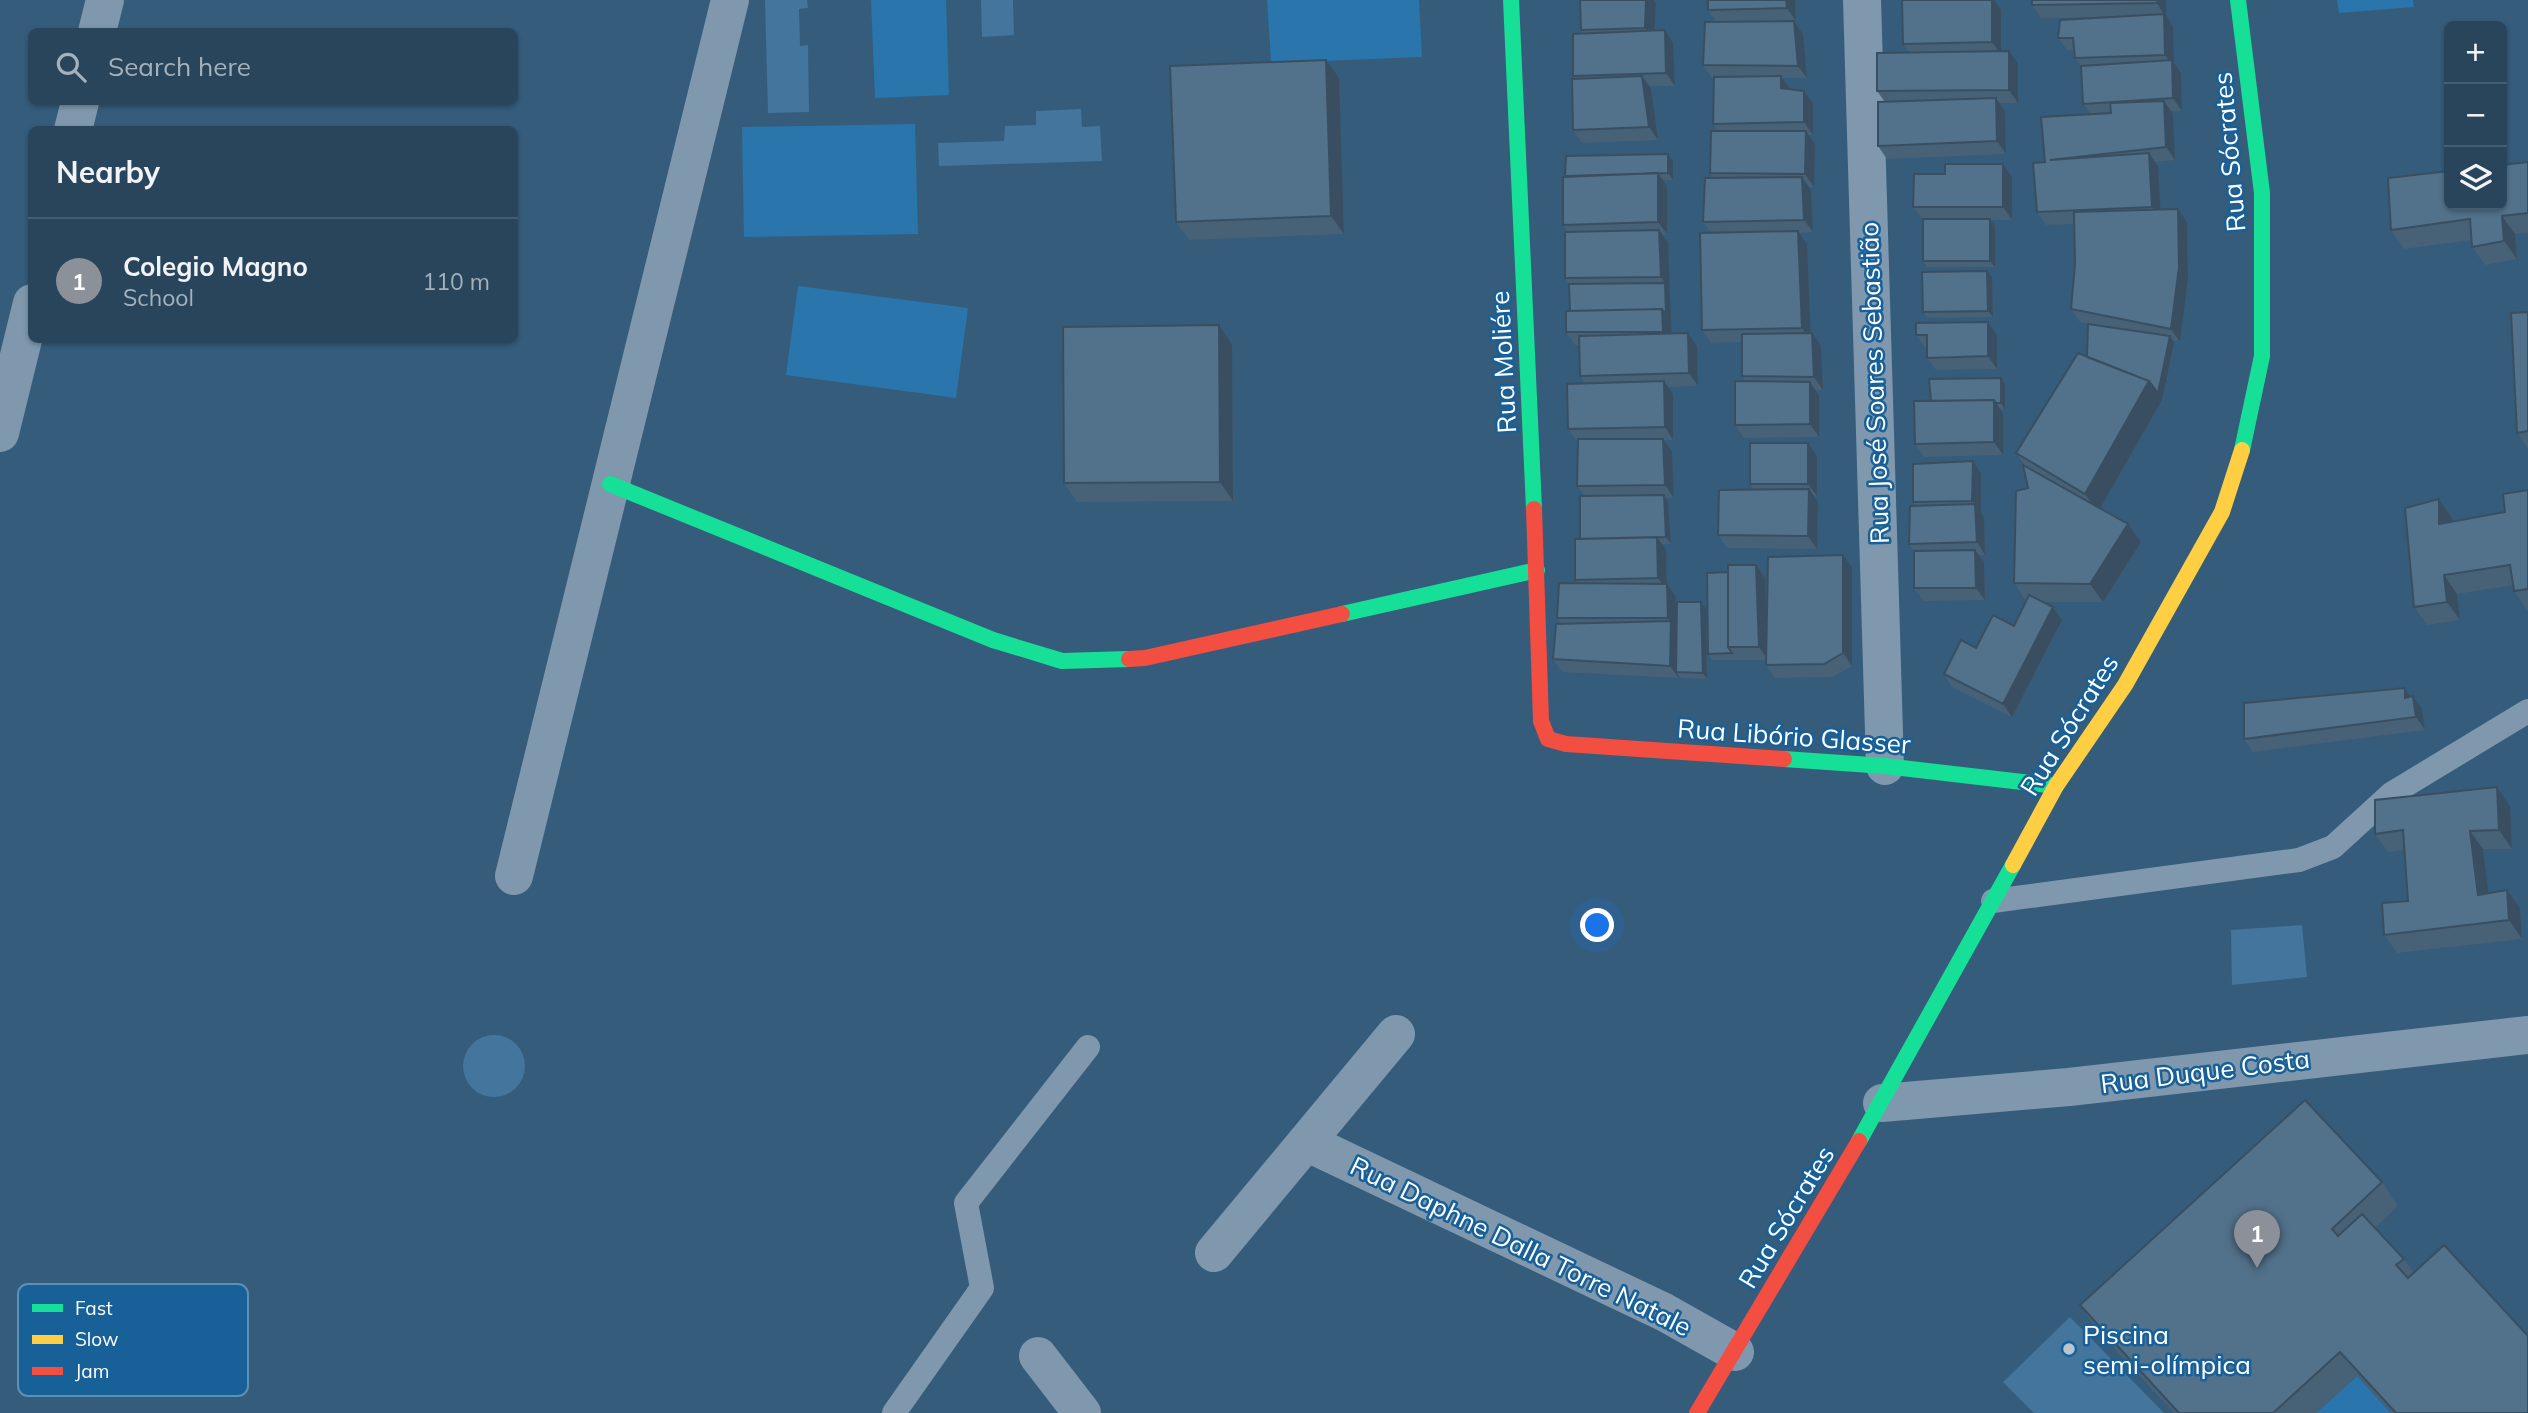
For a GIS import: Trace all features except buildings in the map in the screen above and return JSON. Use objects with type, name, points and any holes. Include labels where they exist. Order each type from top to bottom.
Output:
[{"type":"street","points":[[98,28],[105,0]]},
{"type":"street","points":[[514,876],[730,0]]},
{"type":"street","name":"Rua Moliére","points":[[1511,0],[1537,569],[1541,721]]},
{"type":"street","name":"Rua José Soares Sebastião","points":[[1862,0],[1885,766]]},
{"type":"street","name":"Rua Sócrates","points":[[1698,1413],[1882,1103],[2056,786],[2125,685],[2222,512],[2241,456],[2262,356],[2262,193],[2238,0]]},
{"type":"street","points":[[75,126],[79,105]]},
{"type":"street","points":[[0,433],[28,319]]},
{"type":"street","points":[[610,484],[993,640],[1062,661],[1145,658],[1537,569]]},
{"type":"street","name":"Rua Libório Glasser","points":[[1541,721],[1548,739],[1566,744],[1885,766],[2056,786]]},
{"type":"street","points":[[1214,1253],[1396,1034]]},
{"type":"street","name":"Rua Duque Costa","points":[[1882,1103],[2069,1087],[2528,1035]]},
{"type":"street","name":"Rua Daphne Dalla Torre Natale","points":[[1306,1142],[1664,1312],[1735,1352]]},
{"type":"street","points":[[1038,1356],[1082,1413]]},
{"type":"lane","points":[[1993,901],[2299,860],[2333,847],[2391,794],[2528,712]]},
{"type":"lane","points":[[894,1413],[982,1288],[966,1203],[1088,1047]]},
{"type":"shaded area","points":[[765,0],[807,0],[808,8],[799,9],[800,46],[808,45],[809,112],[768,113]]},
{"type":"shaded area","points":[[871,0],[946,0],[949,95],[875,98]]},
{"type":"shaded area","points":[[981,0],[1013,0],[1014,35],[982,37]]},
{"type":"shaded area","points":[[1267,0],[1419,0],[1422,57],[1271,63]]},
{"type":"shaded area","points":[[2337,0],[2413,0],[2414,7],[2339,13]]},
{"type":"shaded area","points":[[1081,109],[1082,127],[1100,126],[1102,161],[939,166],[938,143],[1004,141],[1005,126],[1036,125],[1036,111]]},
{"type":"shaded area","points":[[915,124],[918,234],[744,237],[742,127]]},
{"type":"shaded area","points":[[798,286],[968,308],[956,398],[786,375]]},
{"type":"shaded area","points":[[2302,925],[2307,977],[2232,985],[2231,930]]},
{"type":"shaded area","points":[[494,1035],[516,1044],[525,1066],[516,1088],[494,1097],[472,1088],[463,1066],[472,1044]]},
{"type":"shaded area","name":"Piscina semi-olímpica","points":[[2070,1317],[2164,1413],[2034,1413],[2003,1382]]},
{"type":"shaded area","points":[[2357,1376],[2391,1413],[2316,1413]]},
{"type":"traffic: fast","points":[[1511,0],[1534,509]]},
{"type":"traffic: fast","points":[[2238,0],[2262,193],[2262,356],[2242,450]]},
{"type":"traffic: fast","points":[[610,484],[993,640],[1062,661],[1129,659]]},
{"type":"traffic: fast","points":[[1342,614],[1537,570]]},
{"type":"traffic: fast","points":[[1784,759],[1885,766],[2056,786]]},
{"type":"traffic: fast","points":[[1859,1141],[2013,865]]},
{"type":"traffic: slow","points":[[2013,865],[2056,786],[2125,685],[2222,512],[2242,450]]},
{"type":"traffic: jam","points":[[1534,509],[1541,721],[1548,739],[1566,744],[1784,759]]},
{"type":"traffic: jam","points":[[1129,659],[1145,658],[1342,614]]},
{"type":"traffic: jam","points":[[1697,1413],[1859,1141]]},
{"type":"place","name":"Colegio Magno","points":[[2257,1268]]},
{"type":"place","name":"Piscina semi-olímpica","points":[[2069,1349]]}]
